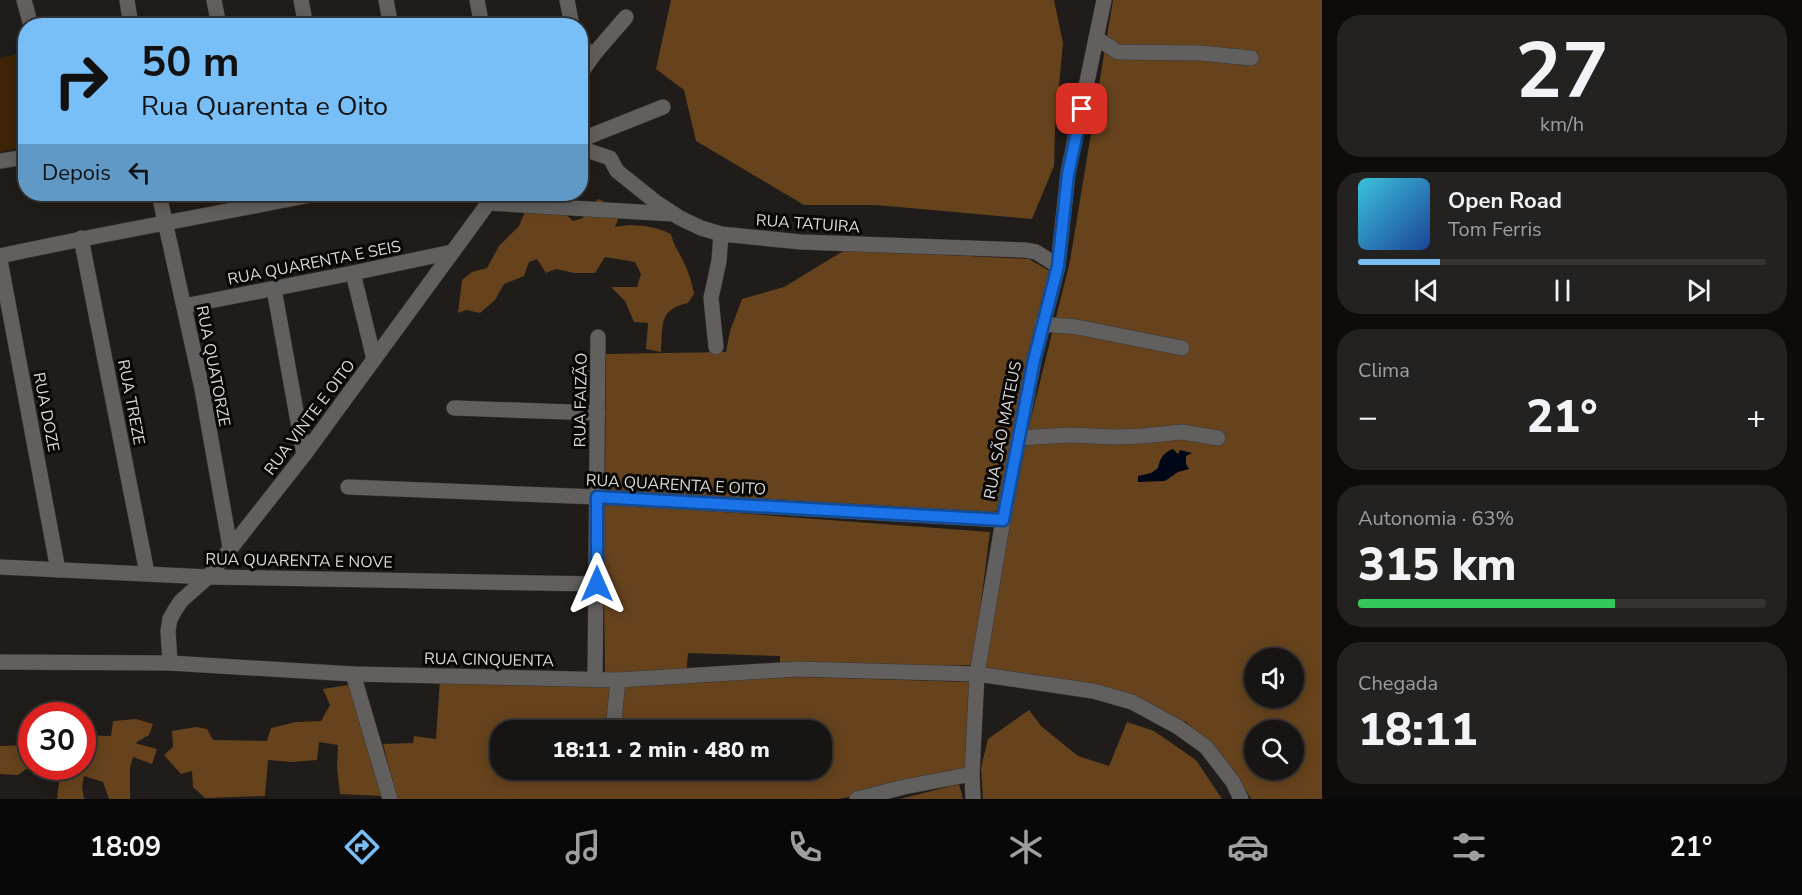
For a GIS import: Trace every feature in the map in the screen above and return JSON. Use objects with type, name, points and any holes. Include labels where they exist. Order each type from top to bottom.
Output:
[{"type":"street","points":[[24,0],[29,18]]},
{"type":"street","points":[[127,0],[130,18]]},
{"type":"street","points":[[214,0],[217,18]]},
{"type":"street","points":[[301,0],[304,18]]},
{"type":"street","points":[[386,0],[390,18]]},
{"type":"street","points":[[477,0],[481,18]]},
{"type":"street","points":[[567,0],[570,18]]},
{"type":"street","name":"RUA SÃO MATEUS","points":[[974,799],[972,774],[977,674],[1018,438],[1042,324],[1058,266],[1068,174],[1104,0]]},
{"type":"street","points":[[588,51],[626,17]]},
{"type":"street","points":[[1096,38],[1118,52],[1200,53],[1251,58]]},
{"type":"street","points":[[588,137],[663,107]]},
{"type":"street","name":"RUA TATUIRA","points":[[588,151],[610,158],[617,171],[657,203],[701,228],[721,234],[801,242],[1025,250],[1036,252],[1058,266]]},
{"type":"street","points":[[0,161],[18,158]]},
{"type":"street","name":"RUA QUATORZE","points":[[160,201],[202,389],[230,547]]},
{"type":"street","points":[[0,256],[81,238],[281,201]]},
{"type":"street","name":"RUA VINTE E OITO","points":[[170,663],[168,631],[170,619],[181,601],[208,577],[304,455],[489,201]]},
{"type":"street","points":[[526,201],[675,214]]},
{"type":"street","points":[[716,346],[711,298],[719,261],[721,234]]},
{"type":"street","name":"RUA TREZE","points":[[81,238],[147,573]]},
{"type":"street","name":"RUA QUARENTA E SEIS","points":[[184,306],[452,252]]},
{"type":"street","name":"RUA DOZE","points":[[0,260],[58,570]]},
{"type":"street","points":[[353,273],[374,359]]},
{"type":"street","points":[[274,289],[304,455]]},
{"type":"street","points":[[1042,324],[1077,327],[1182,348]]},
{"type":"street","name":"RUA FAIZÃO","points":[[595,680],[598,337]]},
{"type":"street","points":[[454,408],[598,413]]},
{"type":"street","points":[[1018,438],[1070,435],[1116,437],[1182,432],[1218,438]]},
{"type":"street","name":"RUA QUARENTA E OITO","points":[[348,487],[597,497],[1003,520]]},
{"type":"street","name":"RUA QUARENTA E NOVE","points":[[0,567],[208,577],[597,584]]},
{"type":"street","name":"RUA CINQUENTA","points":[[0,662],[170,663],[353,674],[595,680],[797,669],[977,674],[1093,691],[1139,706],[1178,727],[1206,747],[1233,783],[1241,799]]},
{"type":"street","points":[[353,674],[390,799]]},
{"type":"street","points":[[614,720],[618,680]]},
{"type":"street","points":[[857,799],[972,774]]},
{"type":"shaded area","points":[[671,0],[1054,0],[1063,43],[1054,166],[1032,219],[876,205],[804,205],[696,141],[684,90],[656,69]]},
{"type":"shaded area","points":[[1113,0],[1322,0],[1322,799],[1251,799],[1237,775],[1186,722],[1080,689],[977,674],[997,555],[1070,261]]},
{"type":"shaded area","points":[[18,54],[18,148],[0,152],[0,58]]},
{"type":"shaded area","points":[[598,199],[622,209],[615,227],[644,226],[671,234],[687,269],[694,294],[688,303],[678,306],[667,314],[664,320],[661,352],[646,349],[648,323],[634,322],[625,301],[611,287],[637,287],[641,274],[635,262],[605,257],[595,273],[574,273],[556,269],[546,273],[537,259],[529,262],[524,276],[504,284],[495,300],[480,313],[466,310],[458,313],[462,280],[472,272],[487,268],[499,246],[519,226],[527,207],[559,208],[573,221],[583,218]]},
{"type":"shaded area","points":[[845,250],[1029,259],[1051,272],[996,512],[605,490],[606,354],[726,352],[730,331],[742,299],[784,287]]},
{"type":"shaded area","points":[[603,503],[990,532],[973,665],[780,669],[780,656],[688,653],[686,675],[605,674]]},
{"type":"shaded area","points":[[808,677],[969,682],[970,760],[968,772],[839,799],[397,799],[383,744],[413,743],[414,736],[436,739],[440,680]]},
{"type":"shaded area","points":[[349,685],[361,718],[382,796],[340,794],[337,768],[338,745],[319,742],[317,760],[291,762],[268,760],[265,796],[205,798],[193,787],[192,771],[181,774],[164,755],[173,747],[172,731],[196,727],[207,729],[213,740],[267,741],[271,728],[296,722],[321,721],[330,705],[323,689]]},
{"type":"shaded area","points":[[1029,710],[1041,726],[1078,756],[1109,766],[1127,722],[1154,731],[1196,760],[1222,799],[983,799],[981,768],[988,739]]},
{"type":"shaded area","points":[[136,719],[153,724],[149,735],[135,743],[157,749],[152,764],[133,757],[130,768],[130,799],[109,799],[103,782],[96,780],[96,735],[111,736],[113,721]]},
{"type":"shaded area","points":[[18,745],[18,775],[0,774],[0,746]]},
{"type":"shaded area","points":[[59,780],[83,780],[84,799],[57,799]]},
{"type":"shaded area","points":[[959,784],[963,799],[900,799]]},
{"type":"water","points":[[1173,449],[1178,454],[1180,450],[1192,453],[1186,456],[1189,469],[1178,472],[1165,481],[1138,482],[1138,476],[1151,473],[1158,468],[1162,456]]},
{"type":"route","points":[[597,584],[597,497],[1003,520],[1034,360],[1058,266],[1068,174],[1082,109]]}]
